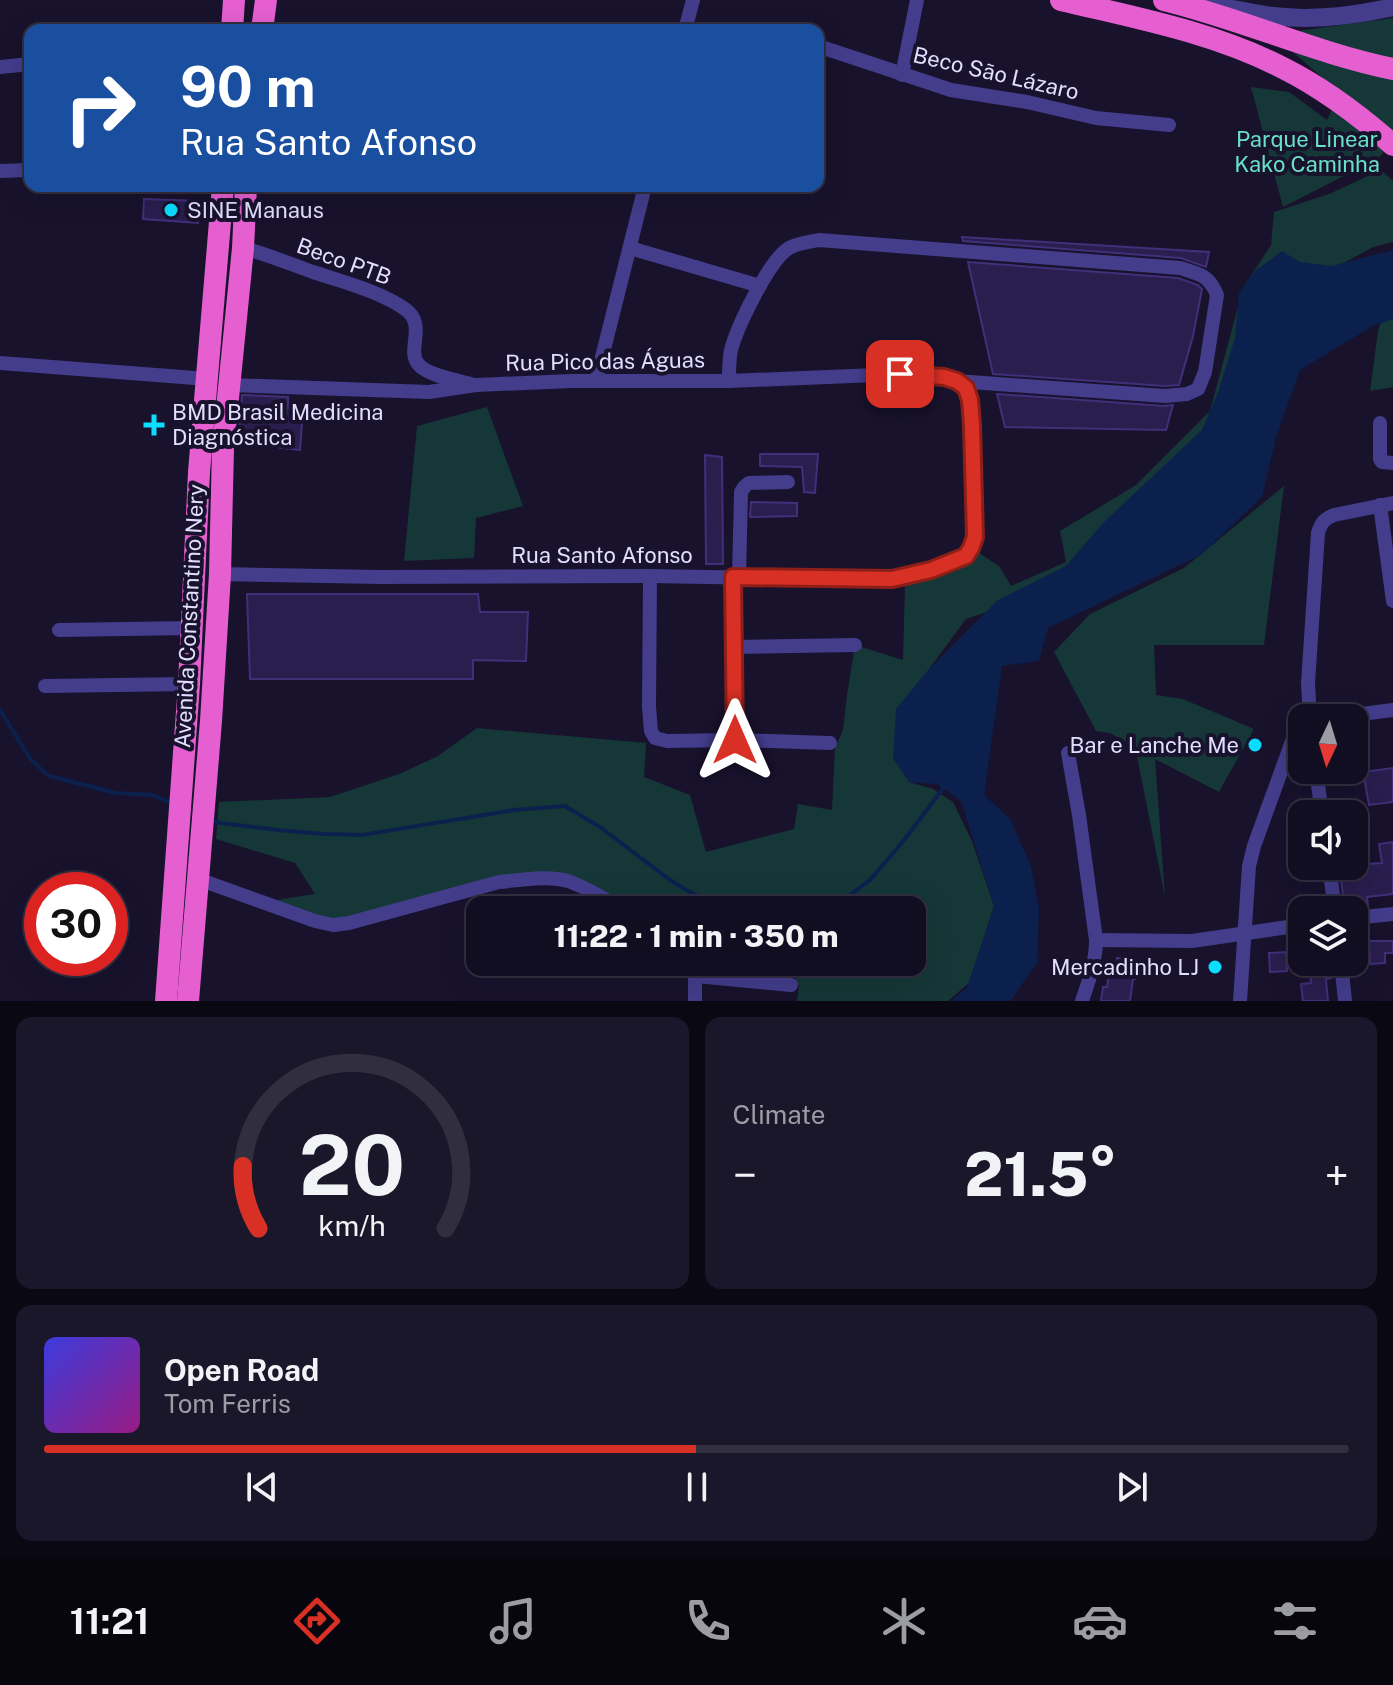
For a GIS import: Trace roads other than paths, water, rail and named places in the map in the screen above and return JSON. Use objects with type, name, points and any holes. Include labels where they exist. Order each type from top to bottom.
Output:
[{"type":"highway","points":[[232,24],[234,0]]},
{"type":"highway","points":[[263,24],[266,0]]},
{"type":"highway","points":[[1061,0],[1171,26],[1252,54],[1325,92],[1393,145]]},
{"type":"highway","points":[[1164,0],[1393,69]]},
{"type":"highway","name":"Avenida Constantino Nery","points":[[188,1001],[220,574],[223,448],[218,382],[223,192]]},
{"type":"highway","name":"Avenida Constantino Nery","points":[[166,1001],[189,684],[199,472],[243,248],[246,192]]},
{"type":"street","points":[[687,24],[693,0]]},
{"type":"street","points":[[902,75],[917,0]]},
{"type":"street","points":[[1192,7],[1215,6],[1304,18],[1393,7]]},
{"type":"street","name":"Beco São Lázaro","points":[[824,48],[951,90],[1027,102],[1096,118],[1169,125]]},
{"type":"street","points":[[0,67],[24,65]]},
{"type":"street","points":[[0,171],[24,170]]},
{"type":"street","points":[[596,381],[644,192]]},
{"type":"street","name":"Rua Pico das Águas","points":[[0,363],[218,382],[429,392],[476,385],[729,381],[900,374],[1165,396],[1187,394],[1198,389],[1205,372],[1217,295],[1202,274],[1180,268],[819,240],[787,249],[760,286]]},
{"type":"street","name":"Beco PTB","points":[[243,248],[340,280],[408,310],[416,324],[415,356],[419,366],[440,376],[476,385]]},
{"type":"street","points":[[630,248],[760,286],[732,348],[729,381]]},
{"type":"street","name":"Rua Santo Afonso","points":[[220,574],[886,580],[931,570],[966,556],[975,537],[970,400],[966,388],[957,381]]},
{"type":"street","points":[[1380,423],[1380,459],[1393,463]]},
{"type":"street","points":[[735,740],[734,647],[741,492],[749,483],[788,482]]},
{"type":"street","points":[[1309,704],[1318,533],[1325,519],[1386,504],[1393,601]]},
{"type":"street","points":[[650,576],[649,707],[651,731],[655,738],[830,743]]},
{"type":"street","points":[[59,630],[191,628]]},
{"type":"street","points":[[734,647],[855,645]]},
{"type":"street","points":[[45,686],[189,684]]},
{"type":"street","points":[[1368,713],[1393,710]]},
{"type":"street","points":[[1240,1001],[1249,866],[1288,752]]},
{"type":"street","points":[[1068,753],[1096,940],[1093,970],[1082,1001]]},
{"type":"street","points":[[198,879],[333,925],[499,882],[567,881],[596,896]]},
{"type":"street","points":[[1368,917],[1393,914]]},
{"type":"street","points":[[1096,940],[1192,941],[1288,927]]},
{"type":"street","points":[[694,976],[695,1001]]},
{"type":"street","points":[[736,976],[791,985]]},
{"type":"street","points":[[1342,976],[1345,1001]]},
{"type":"water","points":[[1393,250],[1393,319],[1371,327],[1300,370],[1276,437],[1262,497],[1201,555],[1048,628],[1039,661],[1002,666],[984,795],[1011,820],[1031,867],[1039,909],[1037,963],[1010,1001],[951,1001],[967,988],[994,906],[961,801],[937,784],[909,782],[893,758],[896,709],[929,669],[998,600],[1066,566],[1103,523],[1202,430],[1219,390],[1235,338],[1239,293],[1255,271],[1282,251],[1300,262],[1332,266]]},
{"type":"waterway","points":[[0,710],[31,760],[49,776],[116,793],[152,795],[172,803]]},
{"type":"waterway","points":[[849,896],[870,880],[944,787]]},
{"type":"waterway","points":[[209,819],[278,830],[362,835],[514,810],[565,806],[600,827],[670,880],[699,896]]},
{"type":"place","name":"SINE Manaus","points":[[171,210]]},
{"type":"place","name":"BMD Brasil Medicina Diagnóstica","points":[[154,425]]},
{"type":"place","name":"Bar e Lanche Me","points":[[1255,745]]},
{"type":"place","name":"Mercadinho LJ","points":[[1215,967]]},
{"type":"park label","name":"Parque Linear Kako Caminha","points":[[1307,152]]}]
